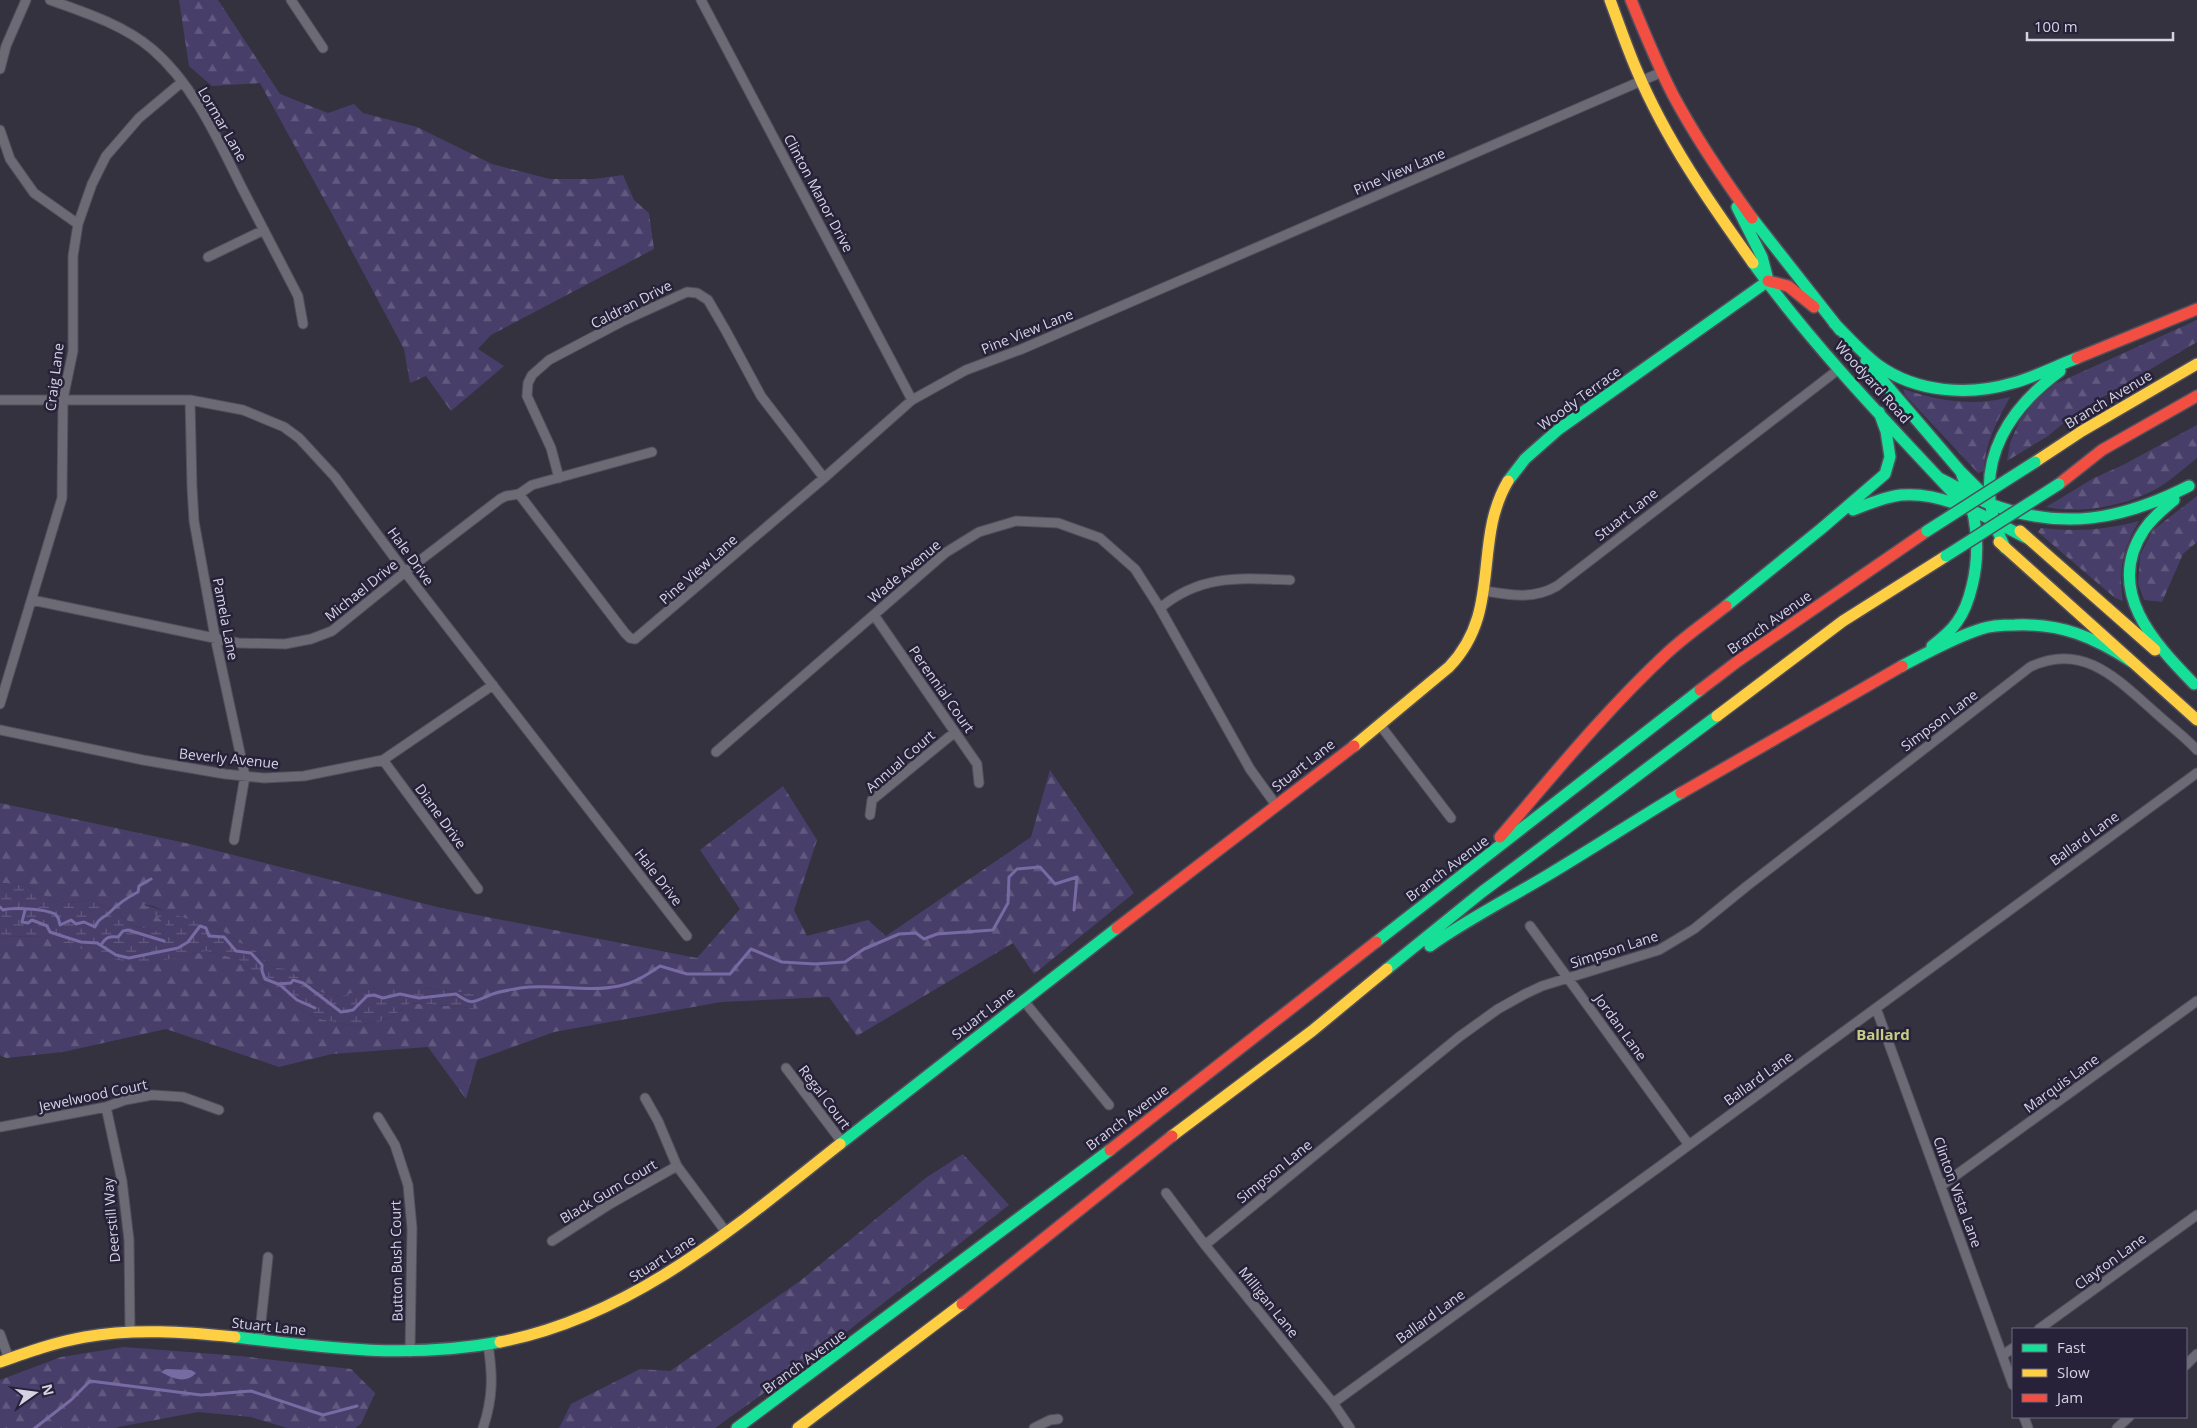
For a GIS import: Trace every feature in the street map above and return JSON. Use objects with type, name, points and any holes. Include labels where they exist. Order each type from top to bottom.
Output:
[{"type":"main road","name":"Woodyard Road","points":[[1610,0],[1642,82],[1671,143],[1719,216],[1839,369],[2005,548],[2197,720]]},
{"type":"main road","name":"Woodyard Road","points":[[1631,0],[1662,72],[1680,106],[1718,168],[1769,241],[1834,323],[1961,472],[1990,502],[2027,538],[2195,685]]},
{"type":"main road","points":[[1718,168],[1762,257],[1768,280],[1788,286],[1834,323],[1878,365],[1921,386],[1967,392],[1994,390],[2197,309]]},
{"type":"main road","name":"Woody Terrace","points":[[1485,591],[1491,527],[1495,507],[1515,470],[1532,451],[1768,280]]},
{"type":"main road","points":[[2005,548],[1993,522],[1988,480],[2001,436],[2014,411],[2029,394],[2053,375],[2089,353]]},
{"type":"main road","name":"Branch Avenue","points":[[737,1428],[836,1356],[1133,1132],[1738,661],[1927,531],[2082,431],[2197,364]]},
{"type":"main road","points":[[798,1428],[1013,1265],[1157,1148],[1344,1004],[1482,892],[1843,621],[2059,484],[2102,450],[2197,396]]},
{"type":"main road","points":[[1436,895],[1507,830],[1592,729],[1668,652],[1821,529],[1885,474],[1890,457],[1886,431],[1879,412]]},
{"type":"main road","points":[[1916,660],[1956,624],[1968,602],[1976,574],[1979,544],[1969,493],[1961,472]]},
{"type":"main road","points":[[1939,478],[1990,502],[2037,518],[2078,520],[2111,516],[2136,510],[2162,501],[2193,483]]},
{"type":"main road","points":[[2193,483],[2148,525],[2139,538],[2132,558],[2130,581],[2133,605],[2143,627],[2159,648],[2195,685]]},
{"type":"main road","points":[[1821,529],[1866,504],[1905,494],[1916,494],[1942,500],[1973,512],[2027,538]]},
{"type":"main road","name":"Stuart Lane","points":[[4,1361],[66,1340],[91,1335],[130,1332],[165,1332],[359,1350],[410,1352],[488,1345],[569,1322],[596,1312],[652,1285],[700,1253],[1023,1000],[1380,725],[1460,658],[1474,633],[1485,591]]},
{"type":"main road","points":[[1344,1004],[1461,924],[1548,875],[1618,830],[1898,668],[1964,635],[1983,628],[2032,624],[2064,628],[2105,644],[2132,662]]},
{"type":"main road","points":[[2168,694],[2197,716]]},
{"type":"street","points":[[0,69],[6,46],[26,0]]},
{"type":"street","name":"Lormar Lane","points":[[50,0],[84,12],[124,31],[151,48],[182,82],[214,132],[298,296],[303,324]]},
{"type":"street","points":[[291,0],[323,48]]},
{"type":"street","name":"Clinton Manor Drive","points":[[701,0],[912,400]]},
{"type":"street","name":"Pine View Lane","points":[[519,494],[625,633],[632,640],[638,638],[912,400],[966,370],[1022,349],[1662,72]]},
{"type":"street","name":"Craig Lane","points":[[0,704],[62,498],[63,399],[72,351],[74,320],[72,291],[73,256],[78,224],[92,184],[106,156],[139,118],[182,82]]},
{"type":"street","points":[[0,130],[10,159],[34,193],[78,224]]},
{"type":"street","points":[[208,257],[264,230]]},
{"type":"street","name":"Caldran Drive","points":[[560,478],[551,448],[527,396],[528,383],[532,375],[549,360],[623,321],[687,292],[697,293],[708,300],[760,396],[824,478]]},
{"type":"street","name":"Stuart Lane","points":[[1485,591],[1526,596],[1547,592],[1557,586],[1839,369]]},
{"type":"street","name":"Hale Drive","points":[[0,400],[190,400],[243,410],[284,427],[299,438],[335,477],[405,572],[687,936]]},
{"type":"street","name":"Pamela Lane","points":[[190,400],[194,512],[215,637],[245,776],[234,840]]},
{"type":"street","name":"Michael Drive","points":[[32,600],[238,643],[268,645],[311,639],[332,631],[405,572],[506,496],[519,494],[532,485],[652,452]]},
{"type":"street","name":"Wade Avenue","points":[[716,752],[945,552],[979,532],[1016,521],[1058,523],[1100,538],[1135,569],[1160,608],[1250,769],[1276,806]]},
{"type":"street","points":[[1160,608],[1173,597],[1205,583],[1236,578],[1290,580]]},
{"type":"street","name":"Perennial Court","points":[[874,614],[977,764],[978,783]]},
{"type":"street","name":"Simpson Lane","points":[[1206,1245],[1459,1037],[1525,994],[1659,950],[1694,930],[1747,886],[2030,667],[2049,659],[2076,659],[2094,664],[2118,679],[2197,750]]},
{"type":"street","name":"Beverly Avenue","points":[[0,730],[142,760],[245,776],[264,778],[304,776],[383,760],[493,685]]},
{"type":"street","points":[[1380,725],[1451,818]]},
{"type":"street","name":"Annual Court","points":[[870,815],[872,800],[955,732]]},
{"type":"street","name":"Diane Drive","points":[[383,760],[478,889]]},
{"type":"street","name":"Ballard Lane","points":[[1333,1403],[1690,1145],[2197,773]]},
{"type":"street","name":"Jordan Lane","points":[[1530,926],[1690,1145]]},
{"type":"street","points":[[1023,1000],[1109,1105]]},
{"type":"street","name":"Marquis Lane","points":[[1941,1186],[2197,1001]]},
{"type":"street","name":"Clinton Vista Lane","points":[[1876,1008],[2012,1382]]},
{"type":"street","name":"Regal Court","points":[[786,1068],[842,1142]]},
{"type":"street","name":"Jewelwood Court","points":[[0,1127],[106,1107],[138,1097],[170,1095],[197,1101],[219,1110]]},
{"type":"street","points":[[645,1098],[661,1128],[677,1166],[726,1232]]},
{"type":"street","name":"Deerstill Way","points":[[106,1107],[122,1181],[128,1240],[130,1332]]},
{"type":"street","name":"Button Bush Court","points":[[378,1117],[395,1146],[408,1185],[412,1228],[410,1352]]},
{"type":"street","name":"Black Gum Court","points":[[552,1241],[610,1204],[677,1166]]},
{"type":"street","name":"Milligan Lane","points":[[1166,1193],[1333,1403],[1350,1428]]},
{"type":"street","name":"Clayton Lane","points":[[2040,1328],[2197,1216]]},
{"type":"street","points":[[259,1340],[268,1257]]},
{"type":"street","points":[[0,1334],[4,1361]]},
{"type":"street","points":[[484,1428],[492,1389],[488,1345]]},
{"type":"street","points":[[2003,1355],[2012,1349]]},
{"type":"street","points":[[2187,1363],[2197,1354]]},
{"type":"street","points":[[2117,1428],[2128,1418]]},
{"type":"street","points":[[1034,1428],[1050,1420],[1058,1419]]},
{"type":"green space","points":[[179,0],[218,0],[280,94],[328,113],[354,104],[363,113],[417,127],[492,164],[550,179],[594,179],[623,175],[634,200],[649,213],[654,249],[491,335],[478,349],[504,366],[451,411],[426,376],[410,383],[404,349],[260,83],[212,86],[189,66]]},
{"type":"green space","points":[[2197,320],[2197,342],[2077,412],[2048,436],[2007,461],[2010,443],[2019,422],[2033,403],[2055,384]]},
{"type":"green space","points":[[1903,389],[1930,397],[1969,402],[1983,402],[2010,397],[1989,442],[1984,471],[1978,473],[1905,395]]},
{"type":"green space","points":[[2197,425],[2197,458],[2156,489],[2131,500],[2102,507],[2073,510],[2046,507],[2094,478],[2123,465]]},
{"type":"green space","points":[[2197,496],[2197,542],[2183,554],[2162,602],[2144,600],[2138,584],[2140,555],[2153,530]]},
{"type":"green space","points":[[2139,521],[2129,541],[2123,560],[2121,579],[2123,601],[2115,598],[2038,532],[2041,528],[2090,529]]},
{"type":"green space","points":[[1050,770],[1134,893],[1034,974],[1013,943],[857,1036],[829,997],[721,1002],[554,1032],[477,1060],[466,1099],[428,1047],[332,1054],[279,1067],[166,1029],[63,1052],[6,1058],[0,1055],[0,936],[44,937],[144,965],[206,951],[238,959],[266,986],[315,1018],[355,1026],[390,1018],[410,1003],[473,1008],[474,994],[425,988],[376,988],[340,996],[319,992],[287,969],[272,967],[254,949],[242,944],[221,930],[175,916],[153,906],[144,904],[167,925],[164,933],[134,926],[115,911],[90,900],[69,903],[54,901],[24,885],[0,883],[0,803],[190,844],[441,908],[697,958],[740,909],[700,850],[783,786],[817,840],[794,910],[807,936],[868,920],[886,936],[1031,837]]},
{"type":"green space","points":[[0,883],[24,885],[54,901],[69,903],[90,900],[115,911],[134,926],[164,933],[166,925],[143,904],[221,930],[242,944],[254,949],[272,967],[287,969],[319,992],[340,996],[376,988],[425,988],[474,994],[473,1008],[410,1003],[390,1018],[355,1026],[315,1018],[266,986],[238,959],[206,951],[144,965],[113,959],[44,937],[0,936]]},
{"type":"green space","points":[[963,1154],[1009,1205],[817,1355],[715,1428],[559,1428],[571,1404],[640,1369],[670,1371],[800,1281],[927,1177]]},
{"type":"green space","points":[[124,1347],[240,1356],[351,1369],[375,1393],[361,1424],[355,1428],[287,1428],[251,1417],[198,1412],[113,1428],[0,1428],[0,1380],[61,1357]]},
{"type":"shaded area","points":[[166,1369],[191,1370],[196,1373],[188,1378],[179,1379],[161,1372]]},
{"type":"waterway","points":[[25,910],[22,922],[28,923],[32,920],[47,926],[50,932],[81,942],[97,943],[116,955],[129,958],[178,948],[188,942],[200,926],[206,928],[209,936],[224,937],[236,951],[251,953],[262,965],[265,979],[278,984],[291,983],[293,980],[303,983],[341,1012],[353,1010],[367,996],[374,995],[383,998],[400,994],[419,998],[456,994],[473,1002],[497,992],[520,988],[607,988],[630,983],[660,966],[687,974],[730,974],[751,949],[782,962],[815,964],[845,962],[864,949],[899,934],[916,933],[924,939],[937,934],[993,930],[1008,903],[1009,877],[1017,869],[1040,867],[1055,884],[1077,877],[1074,910]]},
{"type":"waterway","points":[[0,907],[3,910],[22,909],[50,912],[56,915],[60,925],[71,920],[76,924],[84,922],[95,927],[100,920],[122,901],[138,892],[139,886],[151,879]]},
{"type":"waterway","points":[[101,945],[104,940],[118,937],[123,931],[128,930],[164,941]]},
{"type":"waterway","points":[[279,984],[297,1000],[315,1008]]},
{"type":"waterway","points":[[35,1428],[71,1400],[90,1381],[201,1395],[251,1391],[323,1415],[357,1406]]},
{"type":"traffic: fast","points":[[1737,207],[1762,257],[1767,276]]},
{"type":"traffic: fast","points":[[1752,218],[1840,330]]},
{"type":"traffic: fast","points":[[1753,263],[1830,359],[1884,420],[1968,509]]},
{"type":"traffic: fast","points":[[1508,481],[1525,459],[1559,429],[1768,281]]},
{"type":"traffic: fast","points":[[1834,323],[1878,365],[1909,381],[1944,389],[1979,390],[1996,387],[2029,378],[2077,358]]},
{"type":"traffic: fast","points":[[1866,361],[1961,472],[1990,501]]},
{"type":"traffic: fast","points":[[2005,548],[1996,526],[1990,500],[1990,477],[1994,456],[2013,418],[2026,401],[2060,371]]},
{"type":"traffic: fast","points":[[1726,606],[1885,474],[1890,457],[1886,431],[1879,412]]},
{"type":"traffic: fast","points":[[1927,531],[2035,462]]},
{"type":"traffic: fast","points":[[1932,646],[1952,629],[1962,614],[1970,596],[1975,571],[1977,542],[1970,500],[1961,472]]},
{"type":"traffic: fast","points":[[1939,478],[1990,504],[2042,517],[2067,519],[2092,518],[2116,514],[2164,498],[2189,486]]},
{"type":"traffic: fast","points":[[1946,556],[2059,484]]},
{"type":"traffic: fast","points":[[1853,510],[1876,501],[1901,495],[1934,497],[1982,515],[2027,538]]},
{"type":"traffic: fast","points":[[2174,500],[2144,530],[2133,552],[2129,574],[2132,594],[2139,614],[2150,633],[2194,684]]},
{"type":"traffic: fast","points":[[1902,666],[1960,637],[1989,627],[2007,625],[2047,626],[2076,633],[2104,645],[2132,662]]},
{"type":"traffic: fast","points":[[1376,942],[1700,690]]},
{"type":"traffic: fast","points":[[1387,969],[1482,892],[1717,716]]},
{"type":"traffic: fast","points":[[1430,946],[1681,793]]},
{"type":"traffic: fast","points":[[840,1144],[1117,928]]},
{"type":"traffic: fast","points":[[737,1428],[1110,1150]]},
{"type":"traffic: fast","points":[[235,1337],[334,1348],[400,1351],[433,1350],[500,1342]]},
{"type":"traffic: slow","points":[[1610,0],[1633,62],[1661,122],[1705,194],[1753,263]]},
{"type":"traffic: slow","points":[[2035,462],[2082,431],[2197,364]]},
{"type":"traffic: slow","points":[[1354,746],[1449,667],[1466,645],[1476,623],[1482,600],[1491,528],[1497,504],[1508,481]]},
{"type":"traffic: slow","points":[[2020,531],[2155,650]]},
{"type":"traffic: slow","points":[[1999,542],[2197,720]]},
{"type":"traffic: slow","points":[[1717,716],[1843,621],[1946,556]]},
{"type":"traffic: slow","points":[[1172,1136],[1312,1031],[1387,969]]},
{"type":"traffic: slow","points":[[500,1342],[549,1329],[595,1312],[639,1290],[722,1236],[840,1144]]},
{"type":"traffic: slow","points":[[798,1428],[962,1304]]},
{"type":"traffic: slow","points":[[0,1362],[53,1344],[122,1332],[160,1332],[235,1337]]},
{"type":"traffic: jam","points":[[1631,0],[1673,95],[1710,158],[1752,218]]},
{"type":"traffic: jam","points":[[1768,281],[1788,286],[1814,307]]},
{"type":"traffic: jam","points":[[2077,358],[2197,309]]},
{"type":"traffic: jam","points":[[2059,484],[2102,450],[2197,396]]},
{"type":"traffic: jam","points":[[1700,690],[1738,661],[1927,531]]},
{"type":"traffic: jam","points":[[1500,837],[1622,697],[1666,654],[1726,606]]},
{"type":"traffic: jam","points":[[1681,793],[1902,666]]},
{"type":"traffic: jam","points":[[1117,928],[1354,746]]},
{"type":"traffic: jam","points":[[1110,1150],[1376,942]]},
{"type":"traffic: jam","points":[[962,1304],[1172,1136]]},
{"type":"district","name":"Ballard","points":[[1883,1034]]}]
